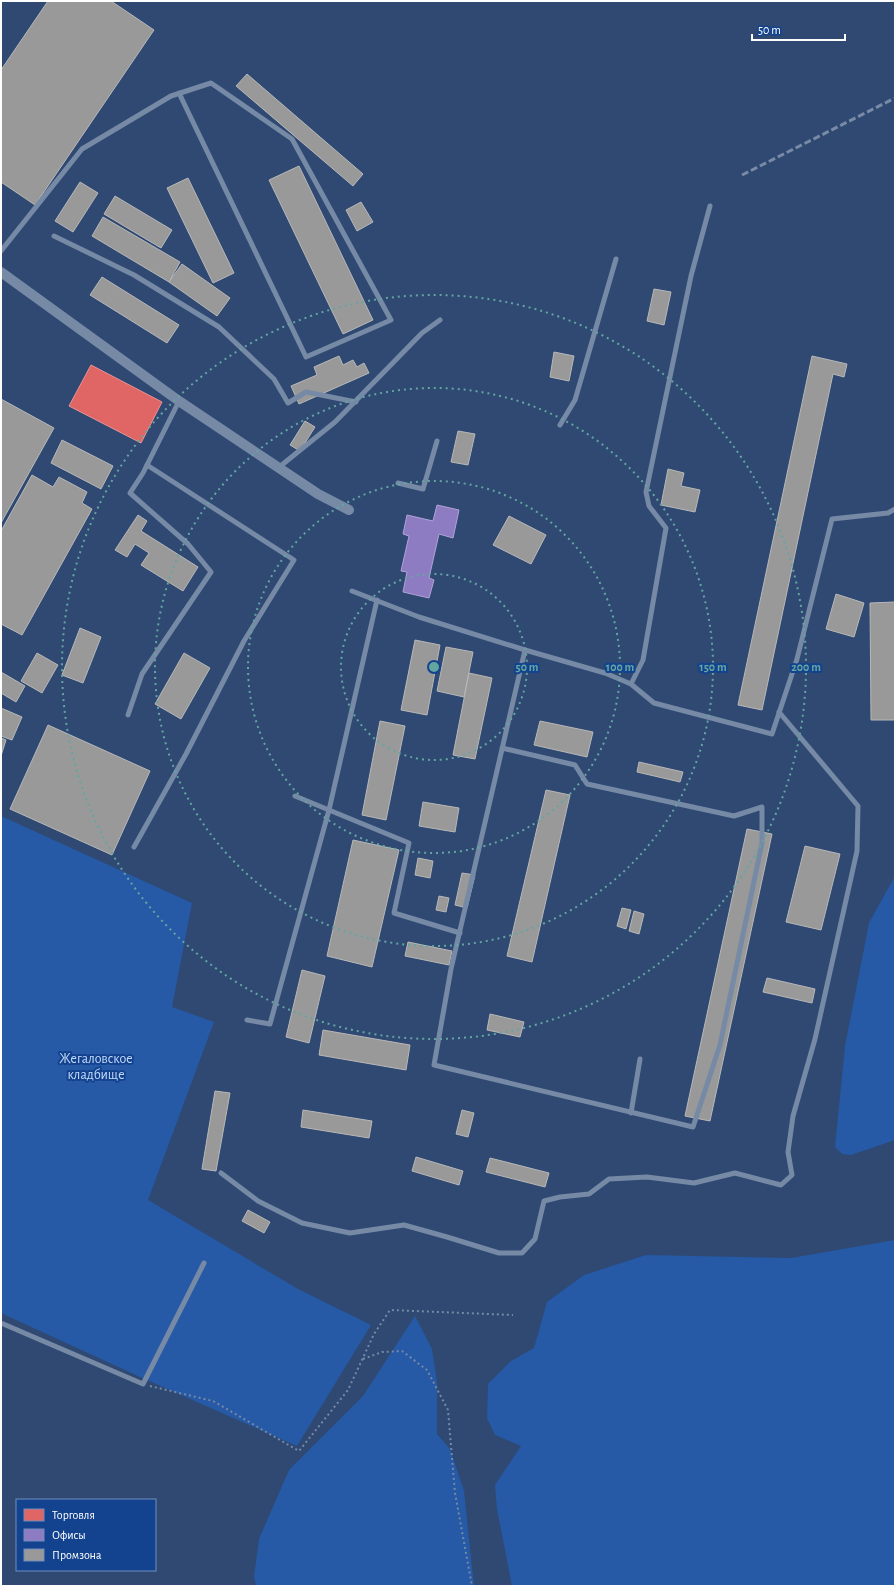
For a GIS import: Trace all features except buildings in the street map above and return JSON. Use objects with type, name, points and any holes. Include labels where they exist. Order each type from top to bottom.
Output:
[{"type":"street","points":[[1,272],[179,401],[318,494],[350,510]]},
{"type":"lane","points":[[1,251],[82,149],[172,96],[179,93],[211,83],[292,139],[391,320],[306,357],[179,93]]},
{"type":"lane","points":[[631,684],[643,660],[666,528],[649,506],[646,492],[691,276],[710,206]]},
{"type":"lane","points":[[54,236],[134,275],[219,327],[274,378],[288,403],[306,392],[356,402]]},
{"type":"lane","points":[[560,424],[575,400],[616,259]]},
{"type":"lane","points":[[278,468],[335,422],[422,333],[440,320]]},
{"type":"lane","points":[[128,715],[142,674],[211,572],[188,544],[130,493],[147,465],[179,401]]},
{"type":"lane","points":[[398,483],[423,489],[437,441]]},
{"type":"lane","points":[[134,847],[186,754],[244,642],[294,560],[147,465]]},
{"type":"lane","points":[[352,591],[419,617],[524,650],[605,673],[631,684],[654,703],[772,734],[797,659],[832,519],[888,513],[895,509]]},
{"type":"lane","points":[[247,1020],[270,1024],[329,810],[377,600]]},
{"type":"lane","points":[[502,748],[575,765],[586,784],[734,816],[762,807],[762,843],[720,1046],[693,1127],[434,1065],[451,969],[524,650]]},
{"type":"lane","points":[[221,1173],[258,1200],[302,1223],[350,1234],[404,1225],[499,1253],[522,1253],[535,1239],[544,1201],[560,1197],[589,1194],[609,1179],[647,1177],[694,1183],[736,1173],[781,1185],[792,1176],[788,1152],[793,1116],[815,1039],[857,851],[858,806],[779,712]]},
{"type":"lane","points":[[295,796],[409,843],[394,913],[460,933]]},
{"type":"lane","points":[[631,1112],[640,1059]]},
{"type":"lane","points":[[1,1323],[143,1384],[204,1263]]},
{"type":"path","points":[[143,1384],[214,1401],[299,1451],[348,1390],[374,1334],[390,1310],[513,1315]]},
{"type":"path","points":[[363,1358],[382,1352],[402,1351],[427,1370],[448,1410],[455,1493],[472,1586]]},
{"type":"green space","name":"Жегаловское кладбище","points":[[1,816],[192,903],[172,1007],[214,1022],[148,1200],[298,1289],[371,1325],[297,1446],[138,1376],[1,1313]]},
{"type":"green space","points":[[895,876],[895,1140],[851,1155],[842,1154],[835,1147],[845,1046],[869,923]]},
{"type":"green space","points":[[895,1240],[895,1586],[512,1586],[497,1509],[495,1485],[521,1446],[495,1435],[487,1418],[488,1384],[511,1361],[534,1348],[547,1302],[584,1275],[646,1255],[791,1258]]},
{"type":"green space","points":[[415,1316],[432,1349],[437,1382],[437,1434],[450,1449],[464,1491],[474,1586],[256,1586],[254,1576],[259,1539],[289,1470],[363,1396]]},
{"type":"railway","points":[[742,175],[895,98]]}]
